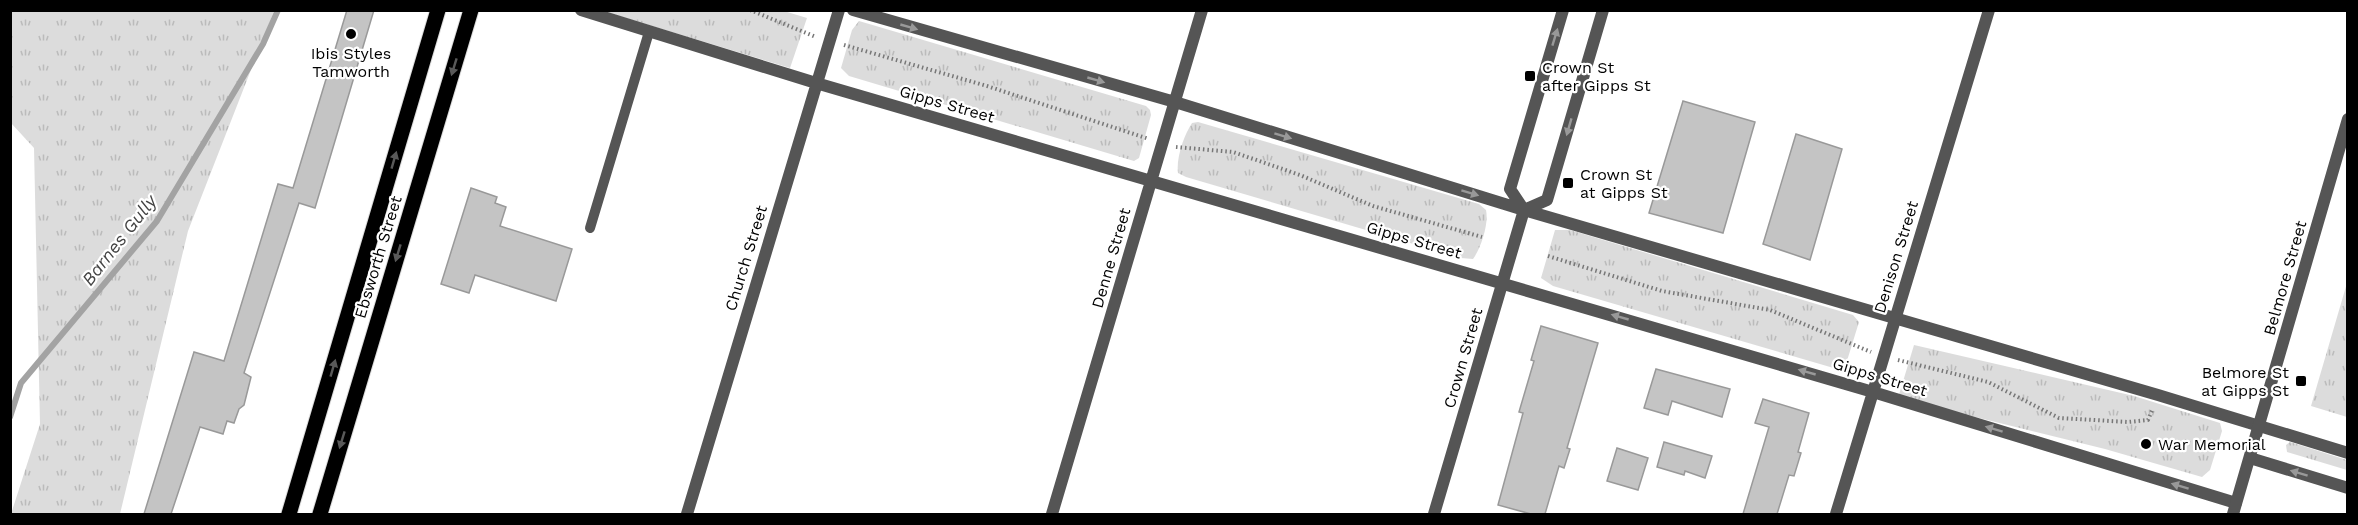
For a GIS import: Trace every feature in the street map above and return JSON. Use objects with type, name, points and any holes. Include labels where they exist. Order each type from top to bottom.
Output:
[{"type":"main road","name":"Ebsworth Street","points":[[289,514],[438,10]]},
{"type":"main road","name":"Ebsworth Street","points":[[320,514],[471,10]]},
{"type":"street","name":"Gipps Street","points":[[581,10],[816,83],[1873,392],[2235,509]]},
{"type":"street","name":"Church Street","points":[[687,514],[839,10]]},
{"type":"street","points":[[853,10],[1174,102],[1524,210],[2348,453]]},
{"type":"street","name":"Denne Street","points":[[1052,514],[1202,10]]},
{"type":"street","points":[[1524,210],[1510,189],[1563,10]]},
{"type":"street","points":[[1524,210],[1547,200],[1603,10]]},
{"type":"street","name":"Denison Street","points":[[1836,514],[1989,10]]},
{"type":"street","name":"Belmore Street","points":[[2235,509],[2348,119]]},
{"type":"street","name":"Crown Street","points":[[1434,514],[1524,210]]},
{"type":"street","points":[[2250,458],[2348,488]]},
{"type":"lane","points":[[590,228],[649,32]]},
{"type":"path","points":[[750,10],[807,34],[987,86],[1137,136],[1184,149],[1233,152],[1300,175],[1373,206],[1482,237]]},
{"type":"path","points":[[1548,256],[1662,291],[1770,310],[1852,346],[1988,382],[2059,418],[2128,422],[2148,420],[2155,403]]},
{"type":"green space","points":[[11,10],[274,11],[188,231],[120,514],[11,514],[40,424],[34,148],[11,123]]},
{"type":"green space","points":[[603,11],[784,11],[807,18],[790,68]]},
{"type":"green space","points":[[859,21],[1146,106],[1151,115],[1139,158],[1134,161],[849,76],[841,68],[852,30]]},
{"type":"green space","points":[[1198,122],[1479,204],[1486,210],[1487,216],[1479,249],[1473,259],[1461,258],[1186,177],[1178,173],[1179,154],[1189,128],[1192,123]]},
{"type":"green space","points":[[1555,230],[1570,230],[1853,315],[1859,322],[1846,364],[1837,369],[1553,286],[1541,278]]},
{"type":"green space","points":[[2347,283],[2347,417],[2311,406]]},
{"type":"green space","points":[[1914,345],[2134,396],[2220,423],[2222,431],[2210,470],[2202,477],[2105,449],[1898,398]]},
{"type":"green space","points":[[2290,442],[2347,460],[2347,470],[2287,452],[2286,445]]},
{"type":"building","points":[[347,10],[374,10],[315,208],[299,203],[244,373],[251,377],[244,405],[239,409],[234,423],[227,421],[223,434],[200,427],[171,514],[144,514],[194,352],[224,361],[278,184],[293,188]]},
{"type":"building","points":[[1683,101],[1755,122],[1723,233],[1649,213]]},
{"type":"building","points":[[1796,134],[1842,149],[1810,260],[1763,244]]},
{"type":"building","points":[[471,188],[497,197],[495,203],[506,207],[500,226],[572,249],[556,301],[475,275],[469,293],[441,284]]},
{"type":"building","points":[[1541,326],[1598,343],[1567,448],[1570,449],[1564,468],[1559,466],[1545,514],[1531,514],[1498,505],[1523,413],[1519,412],[1534,361],[1531,360]]},
{"type":"building","points":[[1656,369],[1730,389],[1722,417],[1672,401],[1668,415],[1644,408]]},
{"type":"building","points":[[1763,399],[1809,413],[1794,476],[1789,475],[1777,514],[1743,514],[1769,427],[1755,423]]},
{"type":"building","points":[[1664,442],[1712,456],[1705,478],[1685,471],[1684,475],[1657,467]]},
{"type":"building","points":[[1617,448],[1648,458],[1638,490],[1607,481]]},
{"type":"waterway","name":"Barnes Gully","points":[[10,417],[21,383],[157,221],[263,44],[278,10]]},
{"type":"place","name":"Ibis Styles Tamworth","points":[[351,34]]},
{"type":"place","name":"Crown St after Gipps St","points":[[1530,76]]},
{"type":"place","name":"Crown St at Gipps St","points":[[1568,183]]},
{"type":"place","name":"Belmore St at Gipps St","points":[[2301,381]]},
{"type":"place","name":"War Memorial","points":[[2146,444]]}]
